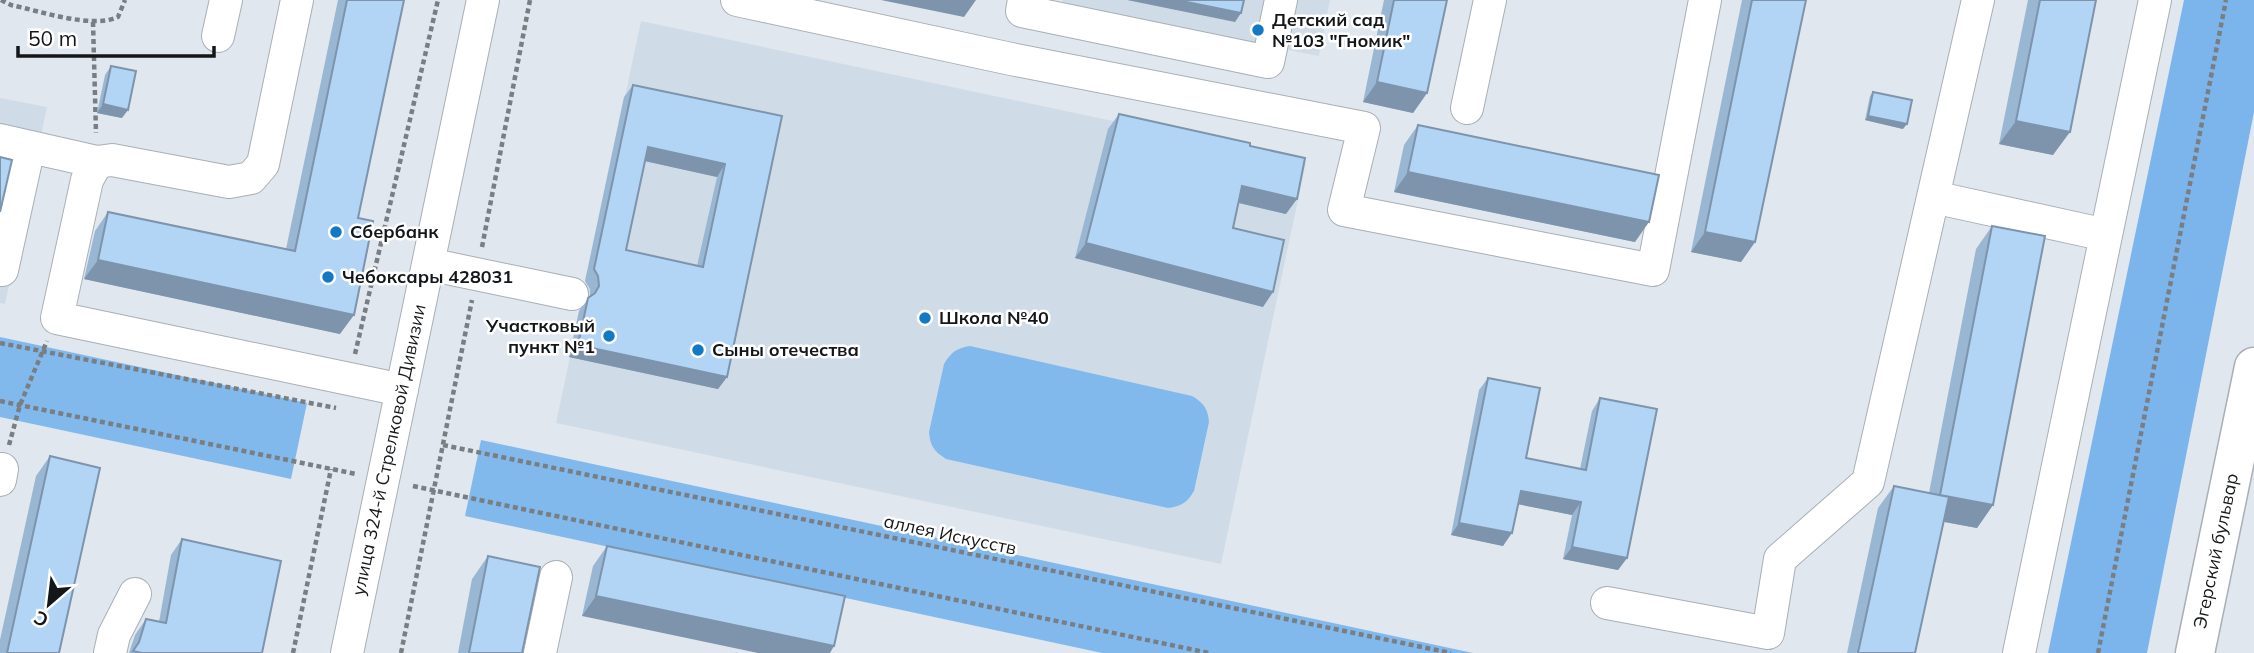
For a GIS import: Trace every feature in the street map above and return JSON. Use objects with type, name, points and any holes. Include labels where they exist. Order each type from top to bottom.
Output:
[{"type":"main road","name":"Эгерский бульвар","points":[[2195,653],[2254,367]]},
{"type":"main road","name":"Эгерский бульвар","points":[[2222,653],[2254,500]]},
{"type":"street","points":[[218,36],[226,0]]},
{"type":"street","points":[[0,270],[15,144],[97,162],[112,160],[229,182],[251,178],[263,164],[297,0]]},
{"type":"street","name":"улица 324-й Стрелковой Дивизии","points":[[347,653],[483,0]]},
{"type":"street","points":[[737,0],[1011,59],[1364,128],[1344,210],[1653,270],[1705,0]]},
{"type":"street","points":[[1011,59],[1023,5],[1268,62],[1281,0]]},
{"type":"street","points":[[1467,108],[1490,0]]},
{"type":"street","points":[[1607,603],[1768,633],[1780,559],[1868,482],[1978,0]]},
{"type":"street","points":[[2019,653],[2155,0]]},
{"type":"street","points":[[97,162],[87,180],[57,318],[402,390]]},
{"type":"street","points":[[1933,197],[2106,235]]},
{"type":"street","points":[[428,264],[572,294]]},
{"type":"street","points":[[540,653],[556,577]]},
{"type":"street","points":[[110,653],[114,635],[135,594]]},
{"type":"path","points":[[1,0],[10,5],[93,22],[109,21],[118,17],[125,0]]},
{"type":"path","points":[[350,379],[380,240],[438,0]]},
{"type":"path","points":[[401,653],[530,0]]},
{"type":"path","points":[[2098,653],[2226,0]]},
{"type":"path","points":[[93,22],[97,162]]},
{"type":"path","points":[[1,474],[20,405],[57,318]]},
{"type":"path","points":[[0,343],[343,410]]},
{"type":"path","points":[[0,401],[367,477]]},
{"type":"path","name":"аллея Искусств","points":[[443,445],[1451,653]]},
{"type":"path","points":[[293,653],[331,469]]},
{"type":"path","points":[[413,486],[1209,653]]},
{"type":"shaded area","name":"Детский сад №103 \"Гномик\"","points":[[1062,0],[1330,0],[1319,56],[1063,5]]},
{"type":"shaded area","points":[[2184,0],[2254,0],[2254,112],[2147,653],[2048,653]]},
{"type":"shaded area","name":"Школа №40","points":[[641,21],[1306,162],[1221,564],[556,423]]},
{"type":"shaded area","points":[[0,98],[47,107],[5,304],[0,303]]},
{"type":"shaded area","points":[[0,337],[307,403],[291,479],[0,417]]},
{"type":"shaded area","points":[[970,346],[1192,396],[1205,407],[1209,422],[1194,491],[1183,503],[1168,508],[946,459],[933,448],[929,432],[944,364],[955,351]]},
{"type":"shaded area","points":[[481,440],[1473,653],[1102,653],[465,516]]},
{"type":"building","points":[[347,0],[404,0],[358,218],[373,221],[354,315],[98,260],[108,212],[295,251]]},
{"type":"building","points":[[1177,0],[1244,0],[1241,13]]},
{"type":"building","points":[[1394,0],[1447,0],[1427,93],[1377,82]]},
{"type":"building","points":[[1752,0],[1806,0],[1755,242],[1705,232]]},
{"type":"building","points":[[2040,0],[2096,0],[2070,132],[2016,121]]},
{"type":"building","points":[[111,66],[136,71],[128,110],[103,104]]},
{"type":"building","points":[[633,85],[782,116],[727,377],[578,345],[588,298],[599,286],[594,269]],"holes":[[[648,147],[725,164],[703,267],[626,250]]]},
{"type":"building","points":[[1873,92],[1912,100],[1907,124],[1868,116]]},
{"type":"building","points":[[1119,114],[1305,158],[1297,199],[1242,186],[1233,228],[1284,240],[1273,292],[1086,243]]},
{"type":"building","points":[[1418,125],[1659,175],[1649,222],[1408,172]]},
{"type":"building","points":[[0,157],[12,160],[0,212]]},
{"type":"building","points":[[1992,226],[2045,236],[1993,505],[1940,495]]},
{"type":"building","points":[[1488,378],[1540,388],[1526,458],[1586,470],[1600,398],[1657,409],[1627,558],[1572,547],[1581,502],[1521,491],[1512,533],[1459,523]]},
{"type":"building","points":[[50,456],[100,468],[59,653],[7,653]]},
{"type":"building","points":[[1894,486],[1949,497],[1915,653],[1858,653]]},
{"type":"building","points":[[182,539],[281,561],[262,653],[133,651],[139,642],[146,619],[166,623]]},
{"type":"building","points":[[607,546],[845,596],[834,646],[596,596]]},
{"type":"building","points":[[488,556],[540,567],[522,653],[469,653]]},
{"type":"place","name":"Детский сад №103 \"Гномик\"","points":[[1258,30]]},
{"type":"place","name":"Сбербанк","points":[[336,232]]},
{"type":"place","name":"Чебоксары 428031","points":[[328,277]]},
{"type":"place","name":"Школа №40","points":[[925,318]]},
{"type":"place","name":"Участковый пункт №1","points":[[609,336]]},
{"type":"place","name":"Сыны отечества","points":[[698,350]]}]
